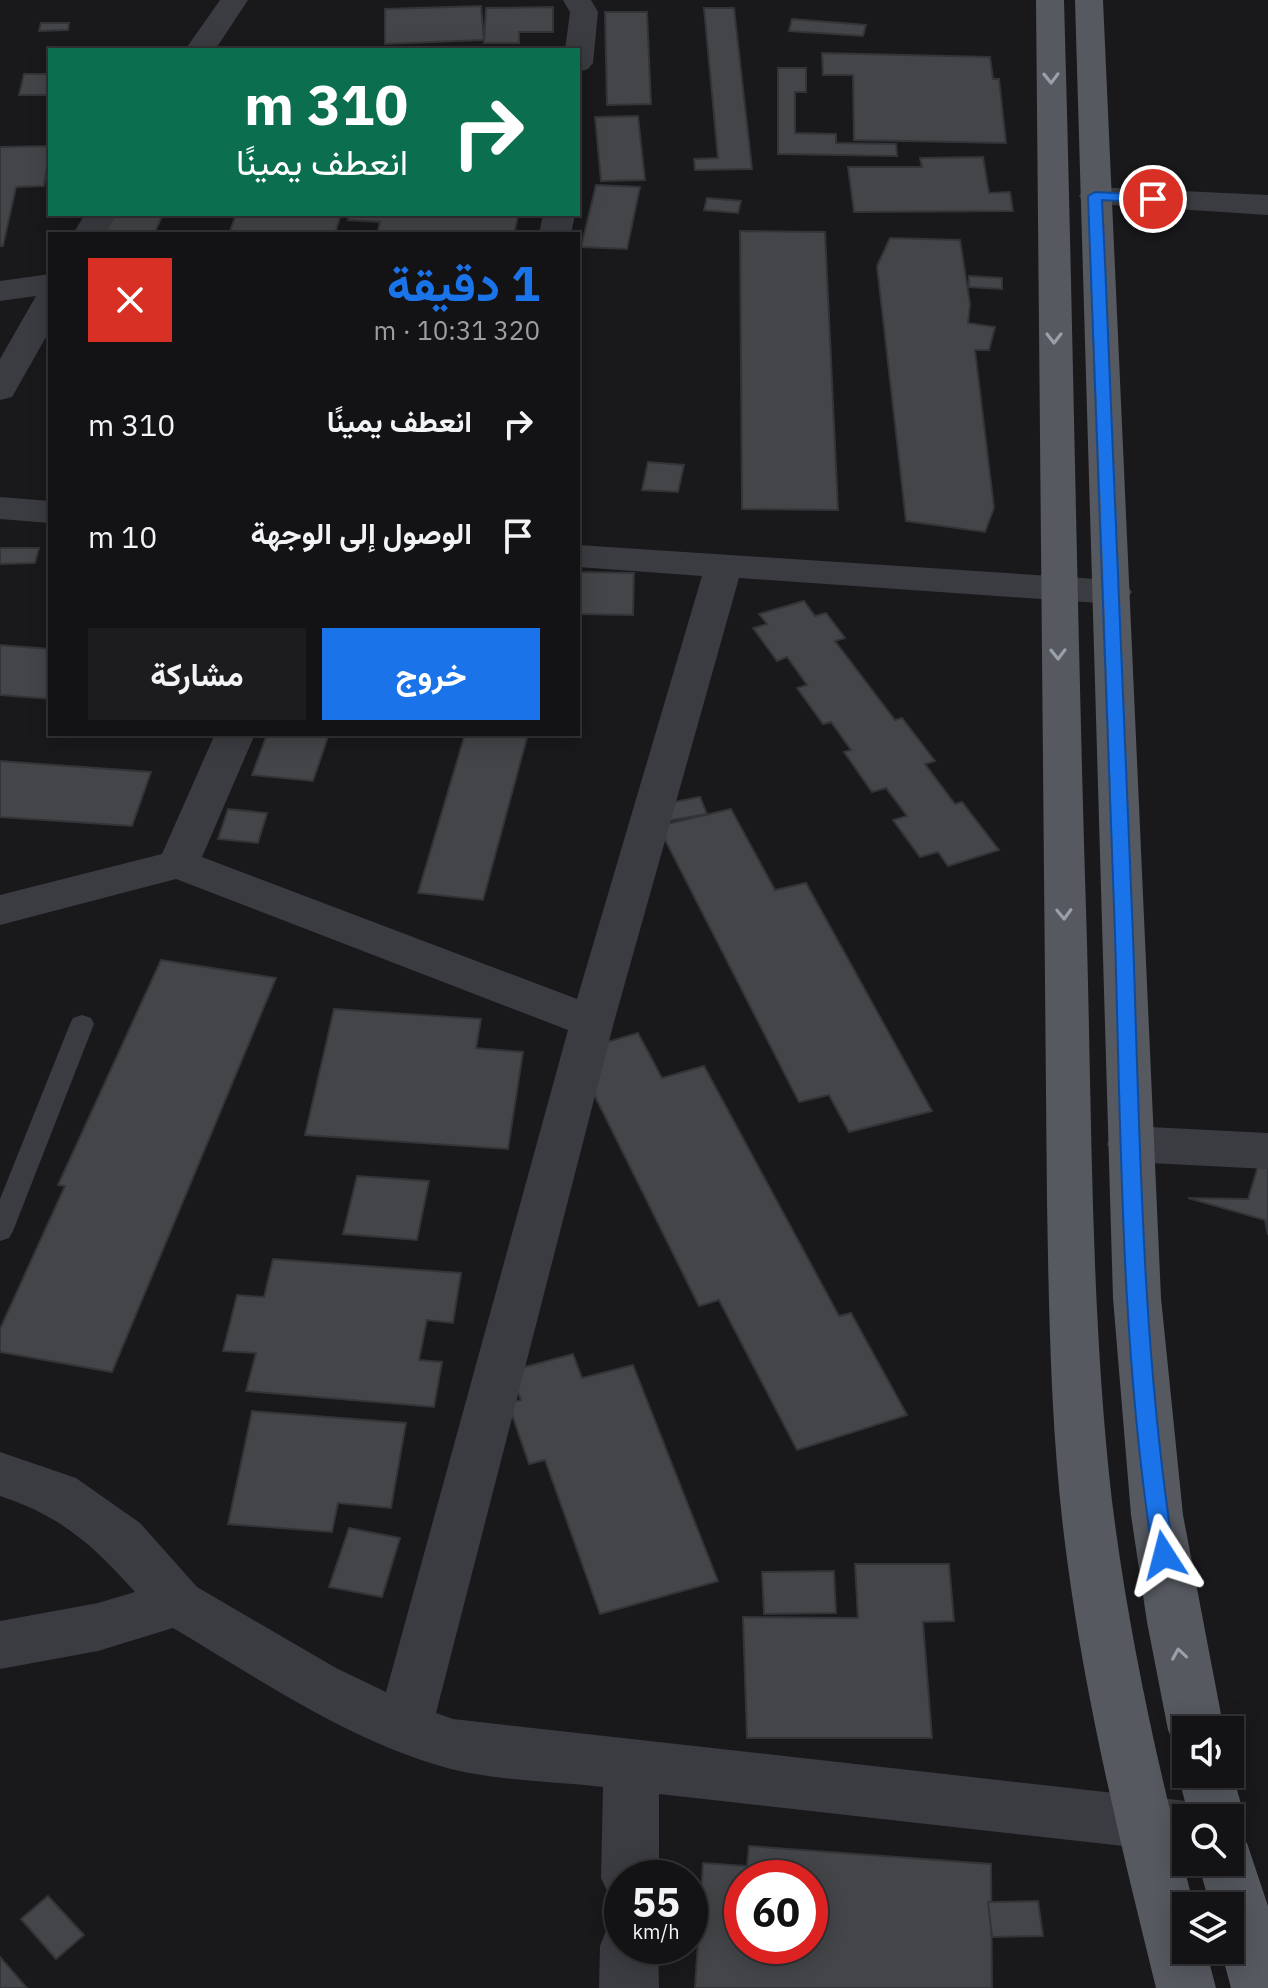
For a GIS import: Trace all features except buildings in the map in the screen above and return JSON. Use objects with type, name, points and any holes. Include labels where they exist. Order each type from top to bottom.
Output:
[{"type":"main road","points":[[1050,0],[1056,590],[1074,1307],[1085,1495],[1101,1606],[1166,1826],[1186,1988]]},
{"type":"main road","points":[[1089,0],[1113,592],[1136,1322],[1151,1473],[1181,1664],[1193,1716]]},
{"type":"main road","points":[[1231,1876],[1261,1988]]},
{"type":"street","points":[[201,48],[234,0]]},
{"type":"street","points":[[577,0],[584,12],[580,48]]},
{"type":"street","points":[[1095,196],[1268,205]]},
{"type":"street","points":[[0,291],[48,284]]},
{"type":"street","points":[[0,390],[48,304]]},
{"type":"street","points":[[0,508],[48,512]]},
{"type":"street","points":[[580,556],[1113,592]]},
{"type":"street","points":[[404,1728],[592,1022],[723,568]]},
{"type":"street","points":[[178,864],[234,736]]},
{"type":"street","points":[[0,910],[178,864],[592,1022]]},
{"type":"street","points":[[1130,1144],[1268,1151]]},
{"type":"street","points":[[0,1474],[58,1493],[83,1511],[121,1539],[178,1603],[317,1685],[404,1728],[453,1744],[1166,1826]]},
{"type":"street","points":[[0,1645],[98,1627],[178,1603]]},
{"type":"street","points":[[630,1860],[631,1765]]},
{"type":"street","points":[[629,1964],[629,1988]]},
{"type":"lane","points":[[0,1231],[82,1024]]},
{"type":"route","points":[[1153,199],[1095,196],[1113,592],[1136,1322],[1151,1473],[1164,1555]]}]
